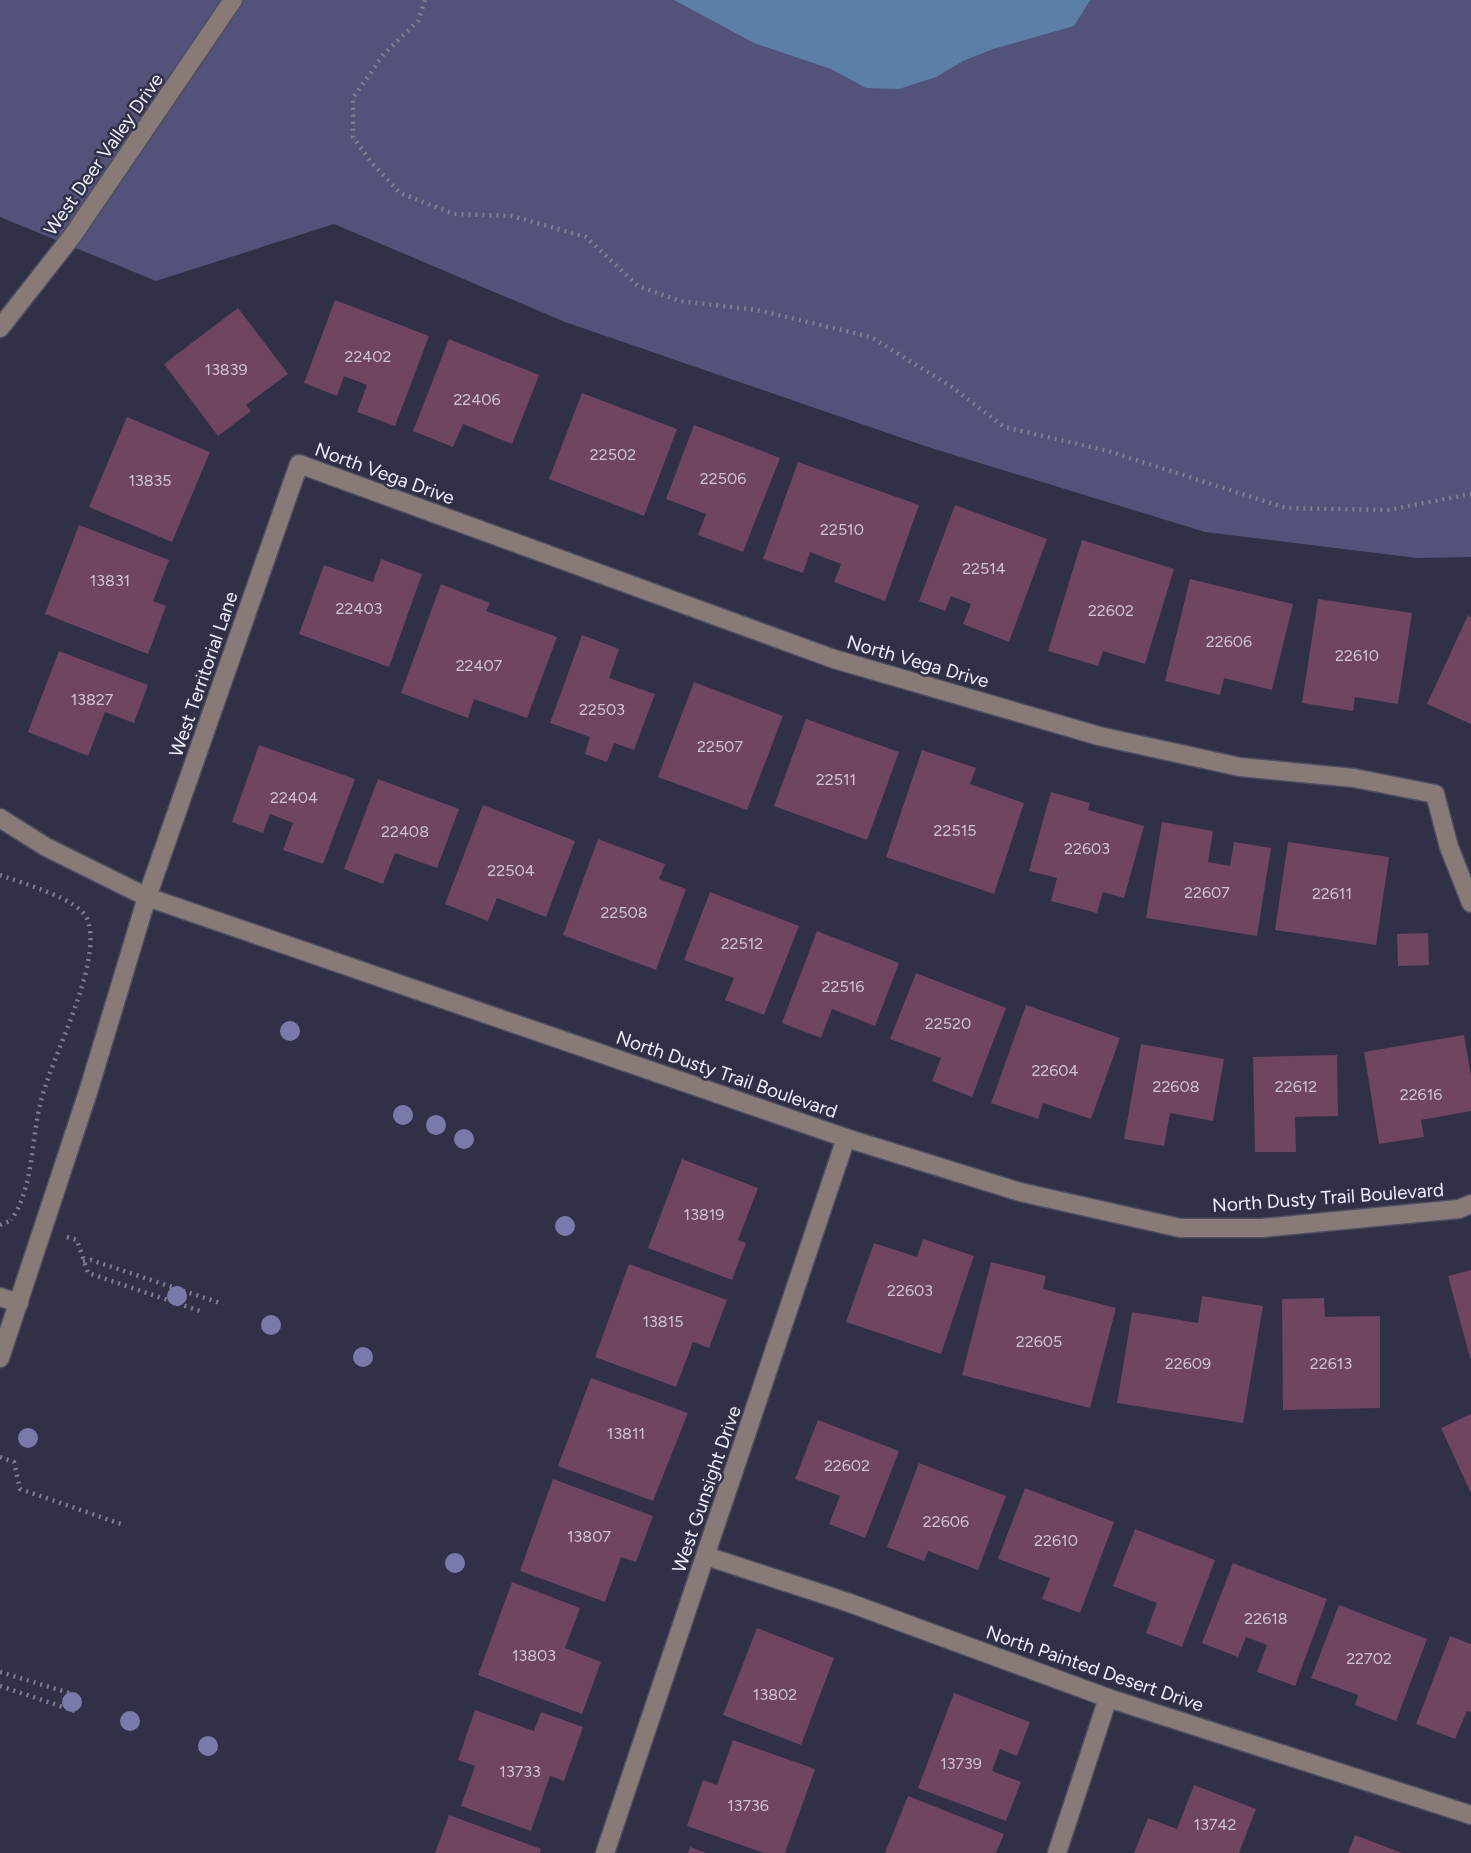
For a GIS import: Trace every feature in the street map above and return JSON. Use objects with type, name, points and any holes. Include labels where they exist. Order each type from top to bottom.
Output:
[{"type":"street","name":"West Deer Valley Drive","points":[[0,328],[73,235],[233,0]]},
{"type":"street","name":"West Territorial Lane","points":[[0,1358],[89,1090],[147,897],[299,464]]},
{"type":"street","name":"North Vega Drive","points":[[299,464],[834,659],[874,671],[1099,736],[1240,767],[1354,778],[1435,794],[1449,847],[1471,903]]},
{"type":"street","name":"North Dusty Trail Boulevard","points":[[0,818],[46,847],[147,897],[846,1138],[1020,1192],[1180,1228],[1311,1224],[1459,1209],[1471,1204]]},
{"type":"street","name":"West Gunsight Drive","points":[[605,1853],[846,1138]]},
{"type":"street","points":[[0,1297],[19,1303]]},
{"type":"street","name":"North Painted Desert Drive","points":[[706,1556],[847,1602],[1108,1698],[1471,1815]]},
{"type":"street","points":[[1057,1853],[1108,1698]]},
{"type":"path","points":[[425,0],[418,21],[383,55],[353,98],[353,137],[371,162],[400,193],[454,214],[512,215],[586,237],[638,286],[680,301],[757,310],[871,337],[952,387],[1004,427],[1108,452],[1286,508],[1388,510],[1471,494]]},
{"type":"path","points":[[0,875],[38,888],[79,909],[89,922],[90,936],[75,1016],[60,1045],[41,1098],[26,1184],[17,1211],[11,1220],[0,1225]]},
{"type":"path","points":[[11,1220],[77,1240],[88,1273],[200,1311]]},
{"type":"path","points":[[83,1261],[91,1260],[223,1304]]},
{"type":"path","points":[[0,1457],[14,1462],[20,1489],[121,1524]]},
{"type":"path","points":[[0,1672],[76,1696]]},
{"type":"path","points":[[0,1686],[75,1711]]},
{"type":"shaded area","points":[[0,0],[1471,0],[1471,557],[1417,558],[1205,532],[931,448],[565,322],[334,224],[156,281],[0,217]]},
{"type":"shaded area","points":[[674,0],[1090,0],[1074,26],[993,49],[963,61],[936,77],[899,89],[866,88],[831,69],[754,43]]},
{"type":"building","points":[[335,300],[429,336],[395,426],[357,412],[367,385],[344,376],[337,396],[304,383]]},
{"type":"building","points":[[238,308],[288,374],[246,405],[251,411],[218,436],[164,364]]},
{"type":"building","points":[[449,339],[539,375],[512,444],[463,424],[453,447],[413,431]]},
{"type":"building","points":[[582,393],[677,429],[644,516],[549,479]]},
{"type":"building","points":[[127,417],[210,452],[172,542],[89,507]]},
{"type":"building","points":[[694,425],[780,458],[743,552],[698,535],[706,514],[666,499]]},
{"type":"building","points":[[798,462],[919,505],[885,601],[834,582],[841,564],[810,552],[803,573],[763,559]]},
{"type":"building","points":[[955,505],[1047,539],[1009,642],[963,624],[971,604],[951,596],[945,611],[919,601]]},
{"type":"building","points":[[79,525],[169,560],[153,601],[166,606],[148,654],[45,614]]},
{"type":"building","points":[[1082,540],[1174,569],[1145,664],[1103,651],[1098,666],[1048,651]]},
{"type":"building","points":[[381,559],[422,574],[389,667],[299,634],[324,565],[373,582]]},
{"type":"building","points":[[1190,579],[1293,604],[1272,690],[1224,678],[1220,695],[1165,681]]},
{"type":"building","points":[[441,584],[490,603],[486,611],[557,637],[527,718],[474,699],[468,718],[401,693]]},
{"type":"building","points":[[1318,599],[1412,613],[1398,704],[1355,697],[1353,711],[1302,703]]},
{"type":"building","points":[[1468,615],[1471,617],[1471,724],[1427,704]]},
{"type":"building","points":[[582,635],[619,649],[609,678],[655,694],[634,750],[614,743],[607,762],[585,754],[590,737],[550,723]]},
{"type":"building","points":[[59,651],[148,685],[134,723],[105,712],[88,756],[28,732]]},
{"type":"building","points":[[694,682],[783,716],[747,810],[658,777]]},
{"type":"building","points":[[806,719],[899,752],[867,840],[774,806]]},
{"type":"building","points":[[259,745],[355,779],[323,864],[283,850],[293,823],[270,814],[263,833],[232,822]]},
{"type":"building","points":[[922,750],[976,768],[970,784],[1024,803],[994,894],[886,857]]},
{"type":"building","points":[[378,779],[459,809],[437,868],[395,853],[383,884],[344,869]]},
{"type":"building","points":[[1051,792],[1090,803],[1088,810],[1144,826],[1124,898],[1103,892],[1097,913],[1051,901],[1057,878],[1029,871]]},
{"type":"building","points":[[483,805],[575,841],[546,917],[497,898],[488,921],[445,904]]},
{"type":"building","points":[[1162,822],[1213,831],[1208,862],[1230,866],[1234,842],[1271,848],[1257,936],[1146,918]]},
{"type":"building","points":[[598,839],[665,864],[659,879],[686,889],[656,970],[563,935]]},
{"type":"building","points":[[1288,842],[1389,857],[1376,945],[1275,930]]},
{"type":"building","points":[[710,892],[799,926],[764,1015],[725,1000],[734,978],[684,960]]},
{"type":"building","points":[[817,931],[899,963],[875,1026],[832,1009],[821,1038],[782,1023]]},
{"type":"building","points":[[1428,933],[1429,965],[1398,966],[1397,934]]},
{"type":"building","points":[[916,973],[1006,1008],[972,1097],[932,1081],[941,1058],[890,1039]]},
{"type":"building","points":[[1026,1005],[1120,1038],[1091,1119],[1043,1103],[1038,1119],[991,1103]]},
{"type":"building","points":[[1464,1035],[1471,1076],[1471,1111],[1421,1120],[1424,1137],[1379,1144],[1364,1052]]},
{"type":"building","points":[[1141,1044],[1224,1059],[1213,1121],[1170,1113],[1164,1146],[1124,1139]]},
{"type":"building","points":[[1337,1055],[1338,1116],[1295,1117],[1296,1152],[1255,1152],[1253,1057]]},
{"type":"building","points":[[682,1159],[758,1188],[738,1240],[746,1243],[732,1280],[648,1248]]},
{"type":"building","points":[[923,1239],[974,1256],[941,1354],[846,1322],[874,1243],[917,1257]]},
{"type":"building","points":[[991,1262],[1046,1276],[1043,1289],[1116,1308],[1090,1408],[962,1375]]},
{"type":"building","points":[[629,1264],[727,1300],[709,1348],[693,1342],[676,1387],[595,1357]]},
{"type":"building","points":[[1471,1270],[1471,1358],[1470,1358],[1448,1276]]},
{"type":"building","points":[[1202,1296],[1263,1306],[1243,1423],[1117,1403],[1132,1312],[1198,1323]]},
{"type":"building","points":[[1324,1298],[1325,1317],[1380,1316],[1380,1408],[1283,1410],[1282,1299]]},
{"type":"building","points":[[591,1378],[688,1413],[653,1501],[558,1466]]},
{"type":"building","points":[[1471,1414],[1471,1493],[1441,1428]]},
{"type":"building","points":[[818,1420],[899,1451],[865,1538],[829,1524],[840,1496],[795,1479]]},
{"type":"building","points":[[919,1463],[1006,1496],[978,1570],[928,1551],[924,1561],[887,1547]]},
{"type":"building","points":[[553,1479],[653,1516],[636,1562],[621,1557],[605,1602],[520,1571]]},
{"type":"building","points":[[1025,1488],[1114,1522],[1080,1613],[1042,1599],[1050,1578],[998,1559]]},
{"type":"building","points":[[1135,1529],[1215,1560],[1182,1647],[1146,1633],[1157,1603],[1113,1586]]},
{"type":"building","points":[[1233,1563],[1327,1599],[1295,1686],[1257,1672],[1267,1645],[1246,1637],[1238,1657],[1202,1643]]},
{"type":"building","points":[[512,1582],[580,1608],[565,1648],[601,1662],[582,1714],[478,1675]]},
{"type":"building","points":[[1339,1605],[1427,1639],[1396,1721],[1355,1705],[1358,1695],[1311,1678]]},
{"type":"building","points":[[757,1628],[834,1658],[801,1745],[723,1715]]},
{"type":"building","points":[[1450,1636],[1471,1644],[1471,1712],[1467,1711],[1455,1739],[1416,1724]]},
{"type":"building","points":[[954,1693],[1030,1722],[1017,1756],[1000,1749],[992,1771],[1021,1782],[1006,1821],[918,1788]]},
{"type":"building","points":[[475,1710],[534,1731],[541,1712],[583,1727],[564,1781],[550,1776],[531,1831],[461,1806],[475,1766],[458,1760]]},
{"type":"building","points":[[733,1740],[815,1769],[785,1853],[764,1853],[687,1826],[703,1780],[717,1785]]},
{"type":"building","points":[[1194,1785],[1256,1809],[1239,1853],[1134,1853],[1148,1818],[1177,1829]]},
{"type":"building","points":[[908,1796],[1004,1834],[996,1853],[885,1853]]},
{"type":"building","points":[[449,1815],[541,1849],[540,1853],[435,1853]]},
{"type":"building","points":[[1355,1835],[1402,1853],[1348,1853]]},
{"type":"building","points":[[690,1847],[706,1853],[688,1853]]}]
